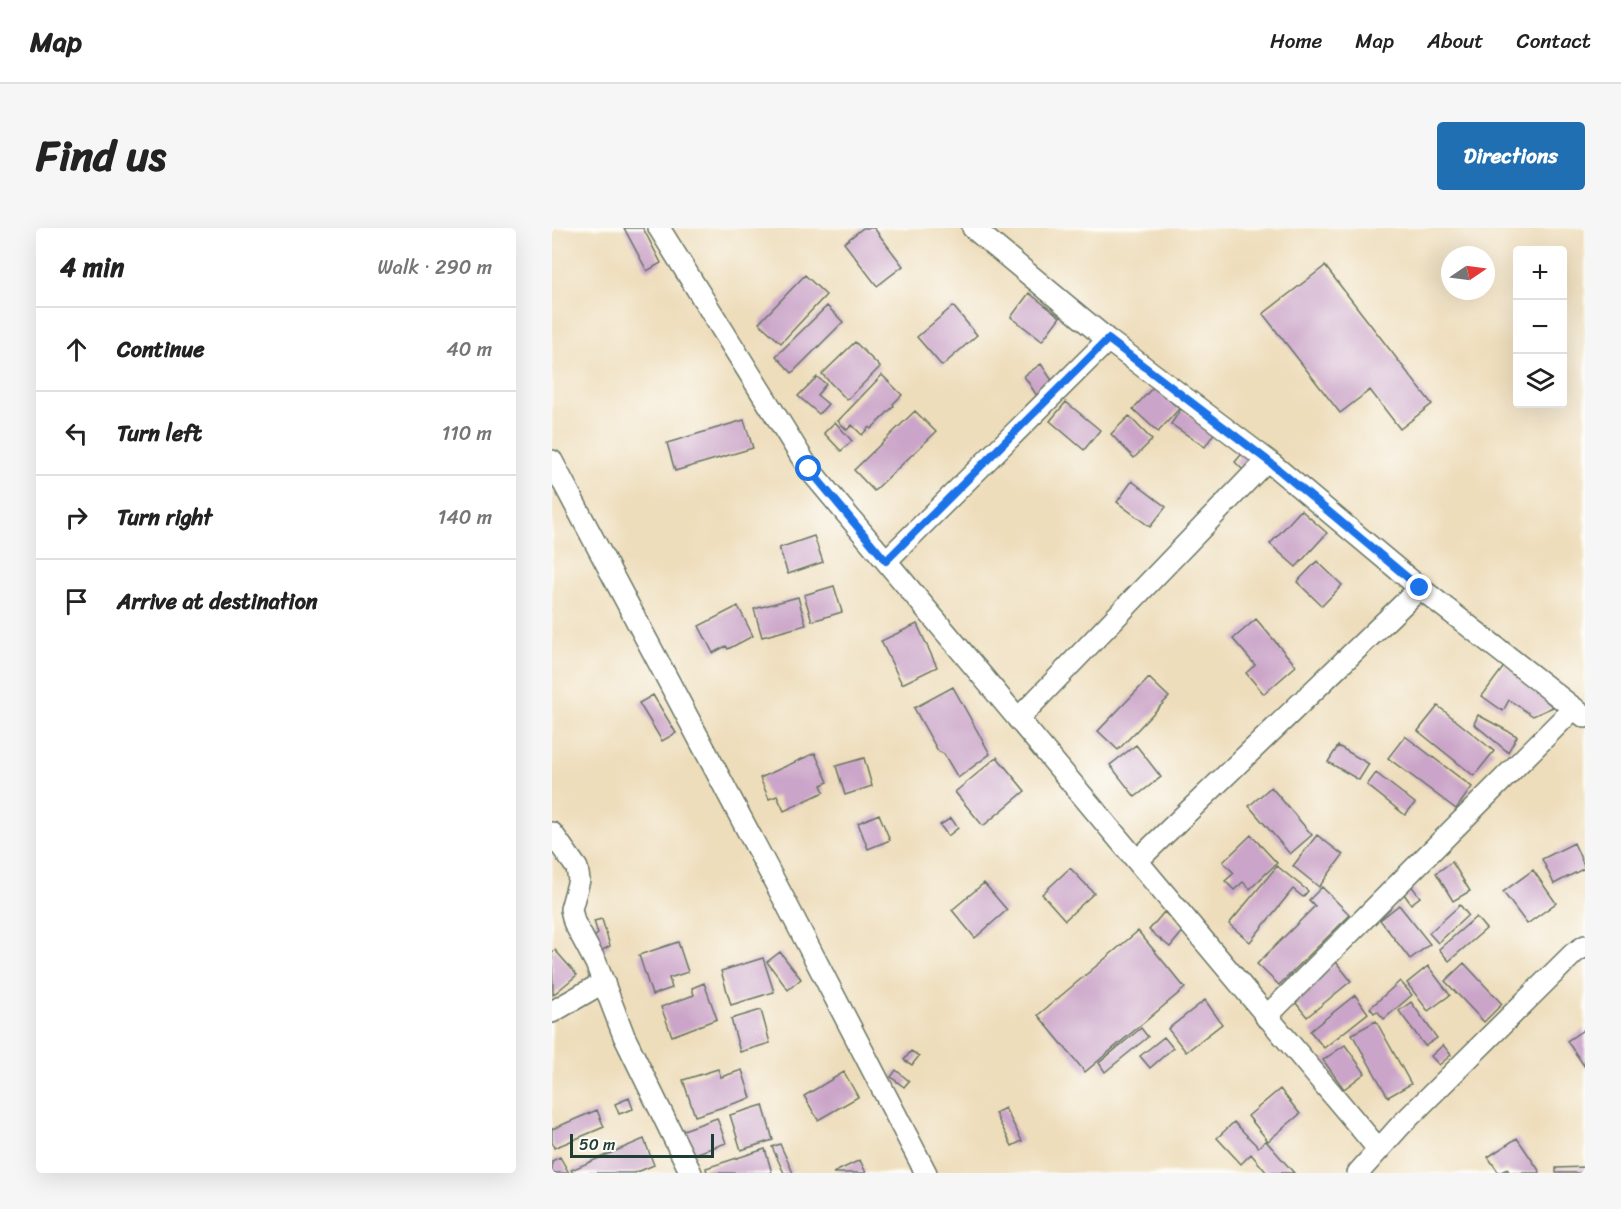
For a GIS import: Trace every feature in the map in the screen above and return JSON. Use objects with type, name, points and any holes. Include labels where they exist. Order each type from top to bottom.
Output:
[{"type":"street","points":[[659,228],[809,469],[1378,1150]]},
{"type":"street","points":[[973,228],[1108,339],[1267,460],[1420,588],[1579,712],[1266,1017]]},
{"type":"street","points":[[886,561],[1108,339]]},
{"type":"street","points":[[1018,719],[1267,460]]},
{"type":"street","points":[[552,461],[926,1173]]},
{"type":"street","points":[[1137,861],[1420,588]]},
{"type":"street","points":[[552,833],[577,868],[579,880],[571,909],[574,922],[596,963],[624,1036],[691,1173]]},
{"type":"street","points":[[1358,1173],[1378,1150],[1574,953],[1585,946]]},
{"type":"street","points":[[552,1012],[604,982]]},
{"type":"building","points":[[624,228],[643,228],[661,263],[647,271]]},
{"type":"building","points":[[863,228],[874,228],[903,266],[877,286],[844,243]]},
{"type":"building","points":[[1325,266],[1432,404],[1400,429],[1370,390],[1340,413],[1263,314]]},
{"type":"building","points":[[805,275],[826,295],[781,343],[759,323]]},
{"type":"building","points":[[1029,293],[1060,317],[1042,341],[1011,317]]},
{"type":"building","points":[[827,306],[843,322],[792,373],[776,356]]},
{"type":"building","points":[[953,306],[977,335],[942,366],[917,337]]},
{"type":"building","points":[[855,342],[880,367],[847,400],[822,374]]},
{"type":"building","points":[[1041,364],[1055,385],[1037,396],[1024,376]]},
{"type":"building","points":[[882,375],[902,395],[871,429],[869,427],[862,435],[852,425],[847,430],[838,421]]},
{"type":"building","points":[[817,377],[826,384],[817,395],[828,404],[819,414],[798,396]]},
{"type":"building","points":[[1154,386],[1179,409],[1158,432],[1133,409]]},
{"type":"building","points":[[1066,402],[1100,430],[1084,450],[1050,421]]},
{"type":"building","points":[[1181,409],[1215,432],[1205,447],[1171,424]]},
{"type":"building","points":[[915,411],[936,432],[874,491],[854,470]]},
{"type":"building","points":[[1129,416],[1152,440],[1134,458],[1111,434]]},
{"type":"building","points":[[744,420],[753,448],[675,471],[667,443]]},
{"type":"building","points":[[835,422],[852,441],[841,451],[824,433]]},
{"type":"building","points":[[1246,449],[1257,459],[1245,472],[1235,462]]},
{"type":"building","points":[[1132,481],[1166,507],[1150,527],[1117,502]]},
{"type":"building","points":[[1301,510],[1327,533],[1296,567],[1270,544]]},
{"type":"building","points":[[814,536],[823,562],[788,574],[779,548]]},
{"type":"building","points":[[1317,561],[1342,585],[1322,606],[1297,582]]},
{"type":"building","points":[[834,586],[842,612],[812,621],[804,595]]},
{"type":"building","points":[[798,597],[806,625],[762,637],[754,609]]},
{"type":"building","points":[[738,606],[753,636],[728,649],[726,646],[713,653],[699,626]]},
{"type":"building","points":[[1256,619],[1296,666],[1264,694],[1246,673],[1255,665],[1233,639]]},
{"type":"building","points":[[917,624],[937,667],[902,684],[881,641]]},
{"type":"building","points":[[1505,665],[1553,707],[1533,716],[1509,700],[1503,711],[1482,696]]},
{"type":"building","points":[[1149,678],[1169,697],[1118,750],[1098,731]]},
{"type":"building","points":[[953,687],[990,754],[958,778],[944,754],[938,751],[914,708]]},
{"type":"building","points":[[653,695],[676,733],[662,741],[639,703]]},
{"type":"building","points":[[1438,706],[1494,751],[1474,776],[1418,731]]},
{"type":"building","points":[[1478,715],[1517,736],[1508,752],[1474,724]]},
{"type":"building","points":[[1405,736],[1472,787],[1456,809],[1388,758]]},
{"type":"building","points":[[1136,745],[1161,777],[1135,797],[1110,765]]},
{"type":"building","points":[[1338,746],[1369,764],[1359,780],[1328,762]]},
{"type":"building","points":[[815,753],[828,782],[821,785],[824,792],[784,811],[777,796],[769,799],[760,778]]},
{"type":"building","points":[[997,757],[1025,791],[983,826],[955,792]]},
{"type":"building","points":[[864,758],[872,786],[845,795],[836,766]]},
{"type":"building","points":[[1376,773],[1415,803],[1405,815],[1367,785]]},
{"type":"building","points":[[1271,787],[1312,835],[1290,854],[1249,806]]},
{"type":"building","points":[[879,814],[890,840],[868,849],[858,823]]},
{"type":"building","points":[[951,818],[958,828],[948,836],[940,825]]},
{"type":"building","points":[[1251,835],[1277,863],[1250,889],[1243,882],[1234,890],[1225,881],[1234,873],[1223,862]]},
{"type":"building","points":[[1317,835],[1343,855],[1319,887],[1293,866]]},
{"type":"building","points":[[1574,843],[1585,868],[1554,884],[1542,859]]},
{"type":"building","points":[[1452,862],[1470,891],[1453,901],[1436,873]]},
{"type":"building","points":[[1277,866],[1308,891],[1303,897],[1293,889],[1250,942],[1229,924]]},
{"type":"building","points":[[1070,868],[1094,893],[1065,920],[1042,894]]},
{"type":"building","points":[[1533,870],[1556,903],[1527,924],[1503,892]]},
{"type":"building","points":[[984,883],[1007,910],[975,938],[952,910]]},
{"type":"building","points":[[1410,884],[1420,897],[1411,904],[1402,891]]},
{"type":"building","points":[[1322,887],[1350,915],[1279,985],[1257,964],[1315,906],[1309,900]]},
{"type":"building","points":[[1399,905],[1430,944],[1410,959],[1380,920]]},
{"type":"building","points":[[1460,905],[1468,915],[1438,943],[1429,933]]},
{"type":"building","points":[[1164,912],[1184,930],[1170,947],[1149,930]]},
{"type":"building","points":[[1476,917],[1486,929],[1449,961],[1439,949]]},
{"type":"building","points":[[602,919],[610,946],[599,952],[591,939],[598,934],[594,921]]},
{"type":"building","points":[[1138,931],[1185,988],[1085,1072],[1038,1015]]},
{"type":"building","points":[[678,942],[688,972],[669,978],[672,988],[652,995],[639,955]]},
{"type":"building","points":[[555,950],[577,975],[553,995],[552,952]]},
{"type":"building","points":[[780,952],[801,979],[788,990],[767,962]]},
{"type":"building","points":[[763,958],[774,992],[731,1005],[721,971]]},
{"type":"building","points":[[1336,962],[1351,981],[1307,1017],[1292,998]]},
{"type":"building","points":[[1464,963],[1502,1004],[1484,1022],[1445,981]]},
{"type":"building","points":[[1428,966],[1450,995],[1428,1011],[1407,983]]},
{"type":"building","points":[[1400,981],[1412,995],[1384,1019],[1377,1011],[1374,1013],[1370,1008]]},
{"type":"building","points":[[704,983],[717,1019],[672,1036],[661,1007],[694,995],[692,988]]},
{"type":"building","points":[[1355,995],[1368,1013],[1324,1048],[1310,1031]]},
{"type":"building","points":[[1205,1000],[1222,1024],[1186,1052],[1168,1029]]},
{"type":"building","points":[[1411,1002],[1437,1038],[1425,1046],[1399,1011]]},
{"type":"building","points":[[761,1010],[770,1043],[740,1052],[731,1019]]},
{"type":"building","points":[[1376,1021],[1411,1084],[1388,1097],[1352,1034]]},
{"type":"building","points":[[1141,1028],[1148,1037],[1105,1072],[1099,1063]]},
{"type":"building","points":[[1585,1029],[1585,1067],[1567,1041]]},
{"type":"building","points":[[1164,1037],[1173,1048],[1150,1068],[1140,1056]]},
{"type":"building","points":[[1345,1045],[1365,1073],[1344,1089],[1323,1060]]},
{"type":"building","points":[[1443,1045],[1451,1055],[1439,1065],[1431,1056]]},
{"type":"building","points":[[911,1051],[919,1056],[912,1065],[904,1060]]},
{"type":"building","points":[[718,1069],[721,1077],[742,1070],[751,1098],[695,1116],[683,1080]]},
{"type":"building","points":[[896,1070],[909,1081],[904,1087],[891,1077]]},
{"type":"building","points":[[844,1072],[858,1097],[818,1120],[804,1096]]},
{"type":"building","points":[[1280,1089],[1300,1114],[1268,1141],[1248,1116]]},
{"type":"building","points":[[629,1098],[633,1109],[619,1114],[615,1104]]},
{"type":"building","points":[[763,1105],[773,1140],[741,1150],[730,1115]]},
{"type":"building","points":[[1005,1108],[1022,1141],[1012,1146],[995,1113]]},
{"type":"building","points":[[597,1110],[604,1127],[554,1148],[552,1129]]},
{"type":"building","points":[[717,1118],[726,1143],[686,1157],[678,1132]]},
{"type":"building","points":[[1234,1122],[1258,1147],[1266,1141],[1294,1173],[1267,1173],[1251,1154],[1241,1164],[1217,1138]]},
{"type":"building","points":[[1517,1138],[1539,1173],[1510,1173],[1507,1169],[1499,1173],[1488,1157]]},
{"type":"building","points":[[644,1139],[654,1165],[635,1173],[573,1173],[571,1170]]},
{"type":"building","points":[[780,1144],[793,1173],[784,1173],[772,1147]]},
{"type":"building","points":[[765,1149],[772,1173],[707,1173],[706,1168]]},
{"type":"building","points":[[560,1157],[569,1173],[552,1173],[552,1161]]},
{"type":"building","points":[[860,1160],[866,1173],[833,1173]]},
{"type":"building","points":[[1585,1167],[1585,1173],[1556,1173],[1556,1168]]},
{"type":"route","points":[[809,469],[886,561],[1108,339],[1267,460],[1420,588]]}]
